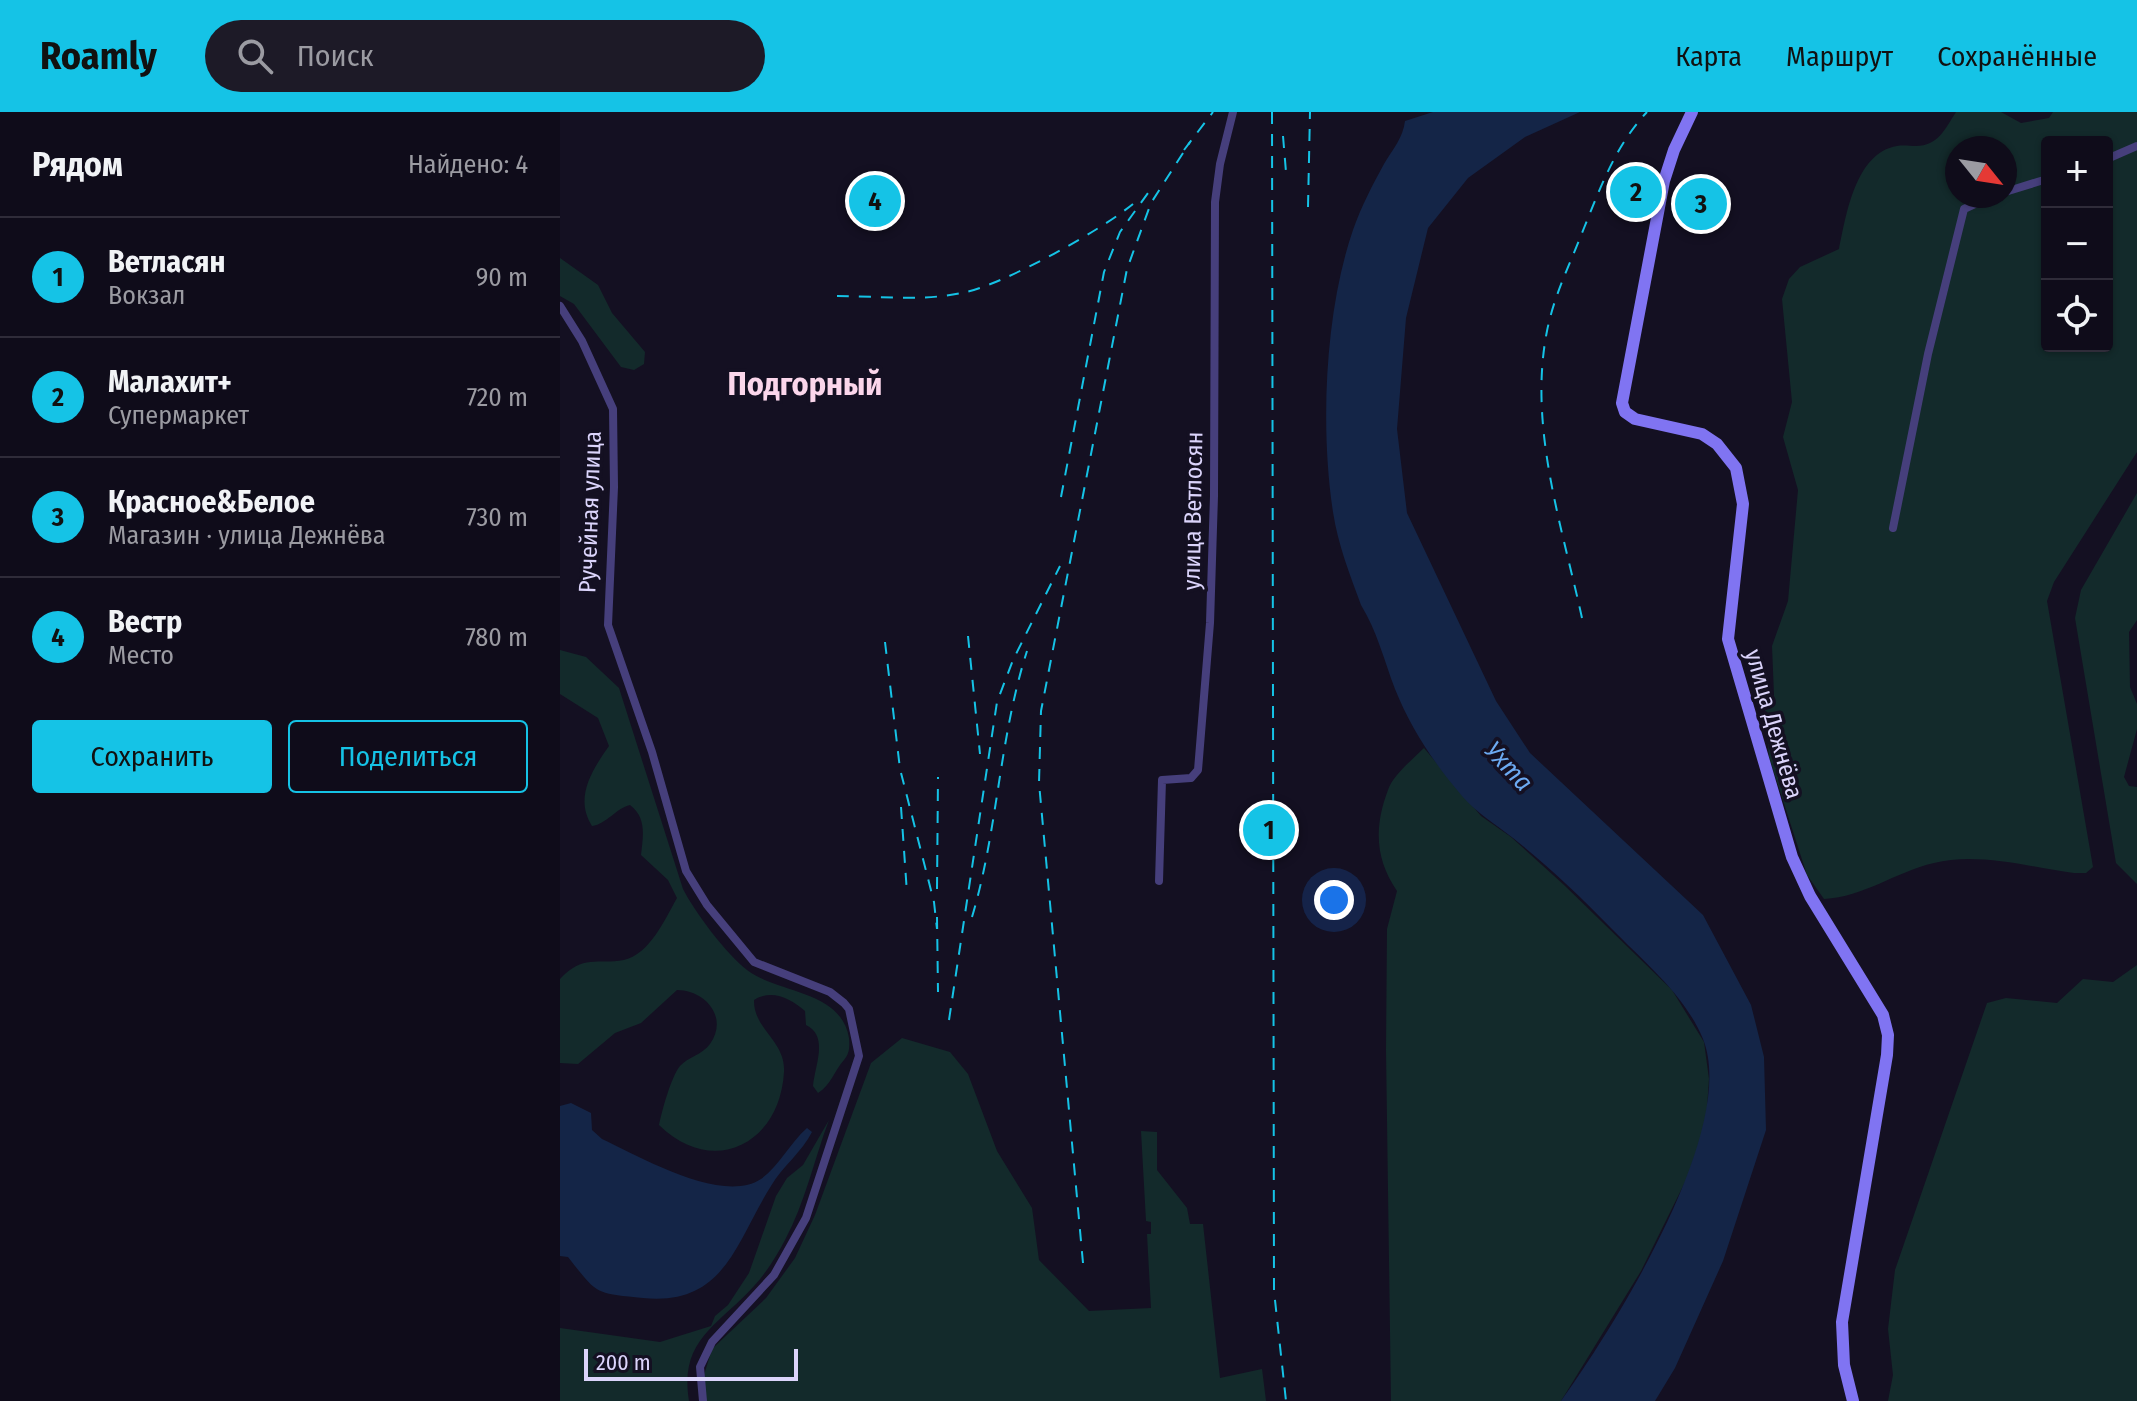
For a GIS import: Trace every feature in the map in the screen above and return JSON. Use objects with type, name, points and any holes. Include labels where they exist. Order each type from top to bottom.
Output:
[{"type":"street","name":"улица Ветлосян","points":[[1159,881],[1162,780],[1191,778],[1198,770],[1210,623],[1214,512],[1215,202],[1220,164],[1233,112]]},
{"type":"street","name":"улица Дежнёва","points":[[1692,112],[1664,181],[1622,403],[1625,412],[1635,419],[1702,434],[1717,444],[1736,468],[1743,504],[1728,639],[1740,686],[1778,817],[1800,877],[1868,985],[1886,1024],[1887,1055],[1842,1322],[1844,1365],[1853,1401]]},
{"type":"street","points":[[2113,156],[2137,146]]},
{"type":"street","points":[[2017,188],[2041,181]]},
{"type":"street","points":[[1893,528],[1928,354],[1966,208]]},
{"type":"street","name":"Ручейная улица","points":[[560,306],[582,341],[613,409],[614,487],[607,605],[611,641],[652,752],[682,859],[700,895],[754,962],[830,992],[844,1003],[849,1009],[859,1056],[806,1218],[774,1275],[712,1342],[700,1367],[703,1401]]},
{"type":"green space","points":[[1956,112],[2001,112],[2021,123],[2049,118],[2053,112],[2137,112],[2137,452],[2054,582],[2047,601],[2093,867],[2086,873],[2074,873],[2004,862],[1951,860],[1920,867],[1853,894],[1824,899],[1807,875],[1769,757],[1765,710],[1774,695],[1772,646],[1788,601],[1798,490],[1783,437],[1792,402],[1782,299],[1789,279],[1800,267],[1839,249],[1849,204],[1871,160],[1883,151],[1897,146],[1924,145],[1940,135]]},
{"type":"green space","points":[[560,258],[598,285],[612,313],[645,352],[644,364],[634,370],[621,367],[574,304],[560,296]]},
{"type":"green space","points":[[2137,493],[2137,620],[2129,632],[2130,687],[2137,704],[2137,729],[2124,777],[2129,786],[2137,787],[2137,884],[2116,863],[2075,618],[2081,590]]},
{"type":"green space","points":[[560,650],[586,657],[619,688],[683,889],[712,932],[747,970],[822,1002],[844,1022],[849,1038],[848,1053],[818,1093],[813,1086],[819,1044],[813,1030],[806,1025],[805,1011],[781,996],[767,995],[754,1000],[759,1019],[780,1052],[784,1072],[780,1097],[770,1118],[757,1134],[740,1145],[721,1151],[701,1149],[680,1141],[659,1125],[667,1094],[680,1066],[707,1048],[715,1034],[715,1015],[705,1000],[697,995],[677,990],[641,1023],[615,1033],[578,1064],[560,1063],[560,979],[583,963],[624,960],[642,951],[656,935],[677,898],[668,880],[641,855],[641,822],[630,805],[592,826],[587,816],[587,784],[609,746],[598,718],[560,694]]},
{"type":"green space","points":[[1424,748],[1481,816],[1511,837],[1564,885],[1672,990],[1704,1042],[1709,1079],[1706,1123],[1687,1178],[1641,1271],[1561,1401],[1391,1401],[1387,929],[1397,891],[1384,867],[1379,830],[1383,804],[1391,784]]},
{"type":"green space","points":[[2137,965],[2137,1401],[1888,1401],[1893,1375],[1888,1329],[1895,1270],[1987,1003],[2006,998],[2057,1003],[2083,979],[2113,982]]},
{"type":"green space","points":[[902,1038],[950,1052],[968,1074],[997,1151],[1032,1208],[1039,1260],[1089,1311],[1151,1308],[1147,1234],[1151,1234],[1151,1222],[1146,1221],[1141,1131],[1157,1132],[1157,1170],[1187,1208],[1190,1224],[1203,1224],[1220,1378],[1262,1369],[1266,1401],[706,1401],[704,1375],[712,1349],[766,1298],[795,1258],[815,1215],[871,1063]]},
{"type":"green space","points":[[829,1120],[798,1211],[778,1253],[758,1281],[704,1335],[696,1348],[687,1380],[689,1401],[560,1401],[560,1328],[660,1342],[711,1326],[715,1316],[728,1305],[749,1273],[776,1196],[787,1178],[803,1165]]},
{"type":"water","name":"Ухта","points":[[1433,112],[1580,112],[1525,137],[1468,178],[1428,228],[1406,318],[1397,429],[1407,513],[1496,701],[1530,753],[1703,915],[1751,1005],[1764,1057],[1766,1130],[1723,1261],[1675,1368],[1655,1401],[1561,1401],[1639,1278],[1688,1174],[1703,1123],[1709,1077],[1703,1039],[1686,1008],[1650,966],[1551,870],[1480,814],[1433,758],[1408,718],[1395,689],[1349,571],[1333,512],[1326,407],[1331,332],[1344,262],[1360,213],[1400,138],[1405,121]]},
{"type":"water","points":[[571,1103],[591,1113],[592,1130],[602,1139],[681,1175],[725,1186],[744,1185],[761,1179],[807,1128],[812,1132],[776,1179],[736,1249],[710,1281],[693,1292],[671,1298],[643,1298],[598,1290],[568,1257],[560,1256],[560,1106]]},
{"type":"railway","points":[[1184,150],[1213,112]]},
{"type":"railway","points":[[1272,112],[1274,1291],[1286,1401]]},
{"type":"railway","points":[[1308,207],[1310,112]]},
{"type":"railway","points":[[1582,618],[1557,512],[1544,439],[1542,367],[1547,331],[1563,279],[1610,167],[1626,138],[1647,112]]},
{"type":"railway","points":[[1283,136],[1286,172]]},
{"type":"railway","points":[[1083,1263],[1039,783],[1041,711],[1127,269],[1151,203],[1190,142]]},
{"type":"railway","points":[[1061,497],[1104,272],[1120,232],[1148,193]]},
{"type":"railway","points":[[837,296],[934,297],[983,287],[1052,255],[1133,204]]},
{"type":"railway","points":[[949,1020],[997,702],[1013,660],[1060,566]]},
{"type":"railway","points":[[968,636],[980,754]]},
{"type":"railway","points":[[885,642],[900,769],[934,902],[937,929]]},
{"type":"railway","points":[[972,917],[988,851],[1010,717],[1027,651]]},
{"type":"railway","points":[[937,889],[938,777]]},
{"type":"railway","points":[[901,807],[907,893]]},
{"type":"railway","points":[[937,917],[938,992]]},
{"type":"place","name":"Малахит+","points":[[1636,192]]},
{"type":"place","name":"Вестр","points":[[875,201]]},
{"type":"place","name":"Красное&Белое","points":[[1701,204]]},
{"type":"place","name":"Ветласян","points":[[1269,830]]},
{"type":"district","name":"Подгорный","points":[[805,384]]}]
